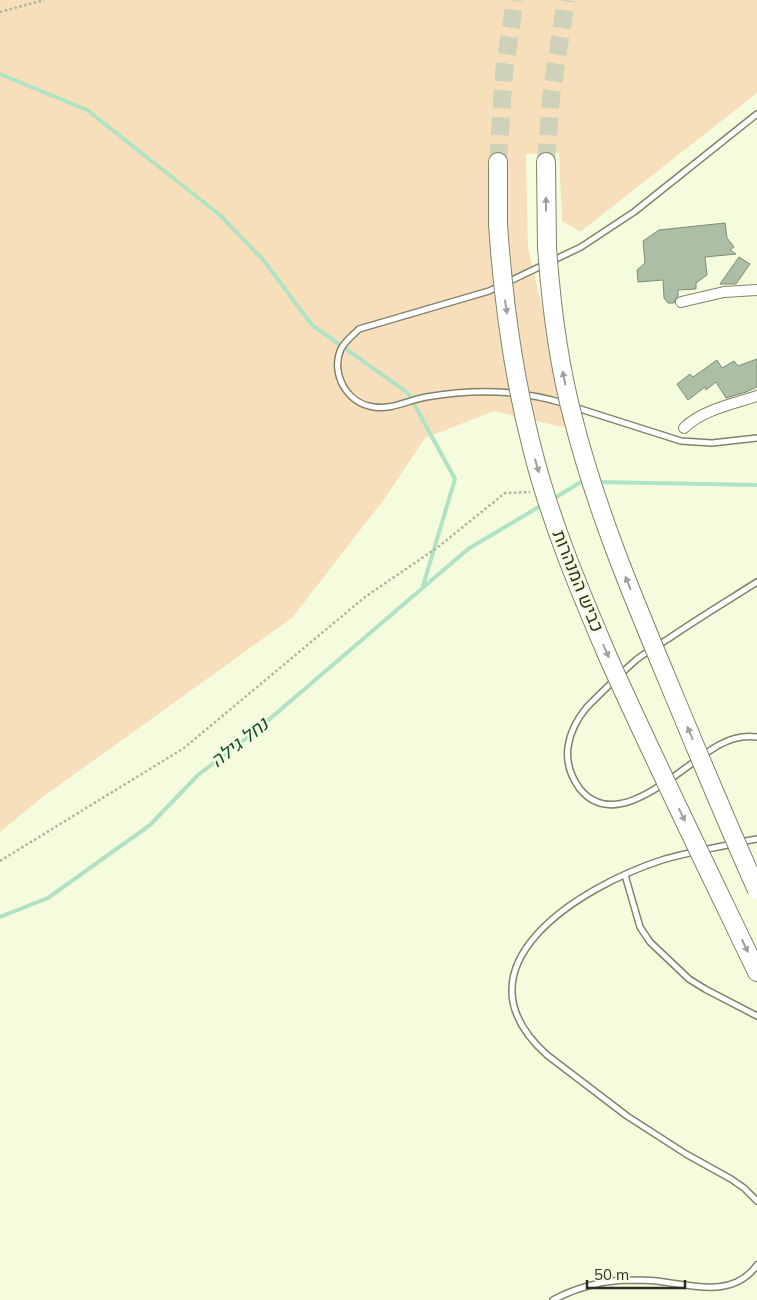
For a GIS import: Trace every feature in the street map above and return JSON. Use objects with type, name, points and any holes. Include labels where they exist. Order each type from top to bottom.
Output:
[{"type":"highway","name":"כביש המנהרות","points":[[498,162],[498,224],[502,277],[514,363],[532,448],[549,508],[577,586],[621,685],[757,972]]},
{"type":"highway","points":[[546,162],[547,246],[553,312],[559,356],[572,418],[587,470],[636,603],[730,830],[757,890]]},
{"type":"street","points":[[681,302],[724,292],[757,290]]},
{"type":"street","points":[[684,428],[692,420],[701,416],[757,396]]},
{"type":"lane","points":[[757,114],[634,212],[581,247],[489,291],[359,329],[346,341],[340,351],[338,365],[339,377],[344,388],[361,403],[374,407],[388,406],[445,394],[483,391],[524,394],[552,400],[681,441],[712,443],[757,438]]},
{"type":"lane","points":[[757,582],[690,624],[638,660],[610,684],[574,724],[567,754],[569,770],[582,791],[594,801],[622,804],[653,791],[719,744],[732,739],[750,736],[757,737]]},
{"type":"lane","points":[[757,838],[661,860],[625,875],[576,900],[548,923],[528,945],[515,969],[512,980],[512,995],[516,1010],[525,1029],[547,1055],[627,1116],[686,1154],[731,1179],[744,1188],[757,1201]]},
{"type":"lane","points":[[625,875],[640,927],[650,942],[689,979],[757,1016]]},
{"type":"lane","points":[[553,1300],[580,1287],[622,1280],[657,1281],[698,1287],[716,1288],[728,1286],[741,1280],[757,1265]]},
{"type":"path","points":[[0,12],[44,0]]},
{"type":"path","points":[[0,861],[184,748],[365,597],[438,548],[505,493],[538,492]]},
{"type":"shaded area","points":[[0,0],[757,0],[757,93],[580,232],[562,221],[559,153],[526,154],[528,248],[571,429],[494,411],[425,438],[385,498],[292,618],[44,796],[0,832]]},
{"type":"building","points":[[725,223],[727,238],[734,247],[730,250],[736,254],[705,257],[707,275],[696,283],[696,289],[678,290],[678,296],[674,303],[668,303],[664,298],[663,280],[638,282],[637,270],[645,263],[643,241],[659,230]]},
{"type":"building","points":[[739,257],[750,264],[736,284],[720,284]]},
{"type":"building","points":[[757,359],[757,387],[746,392],[726,398],[716,382],[706,390],[705,387],[688,400],[677,384],[690,374],[693,377],[717,360],[722,368],[734,361],[738,366]]},
{"type":"waterway","points":[[0,74],[87,110],[220,215],[265,262],[312,325],[408,393],[455,479],[423,586]]},
{"type":"waterway","points":[[553,499],[581,482],[586,482]]},
{"type":"waterway","points":[[596,482],[757,485]]},
{"type":"waterway","name":"נחל גילה","points":[[0,917],[48,898],[150,825],[198,775],[252,734],[468,549],[542,505]]},
{"type":"tunnel","points":[[498,162],[504,73],[515,0]]},
{"type":"tunnel","points":[[546,162],[551,97],[566,0]]}]
